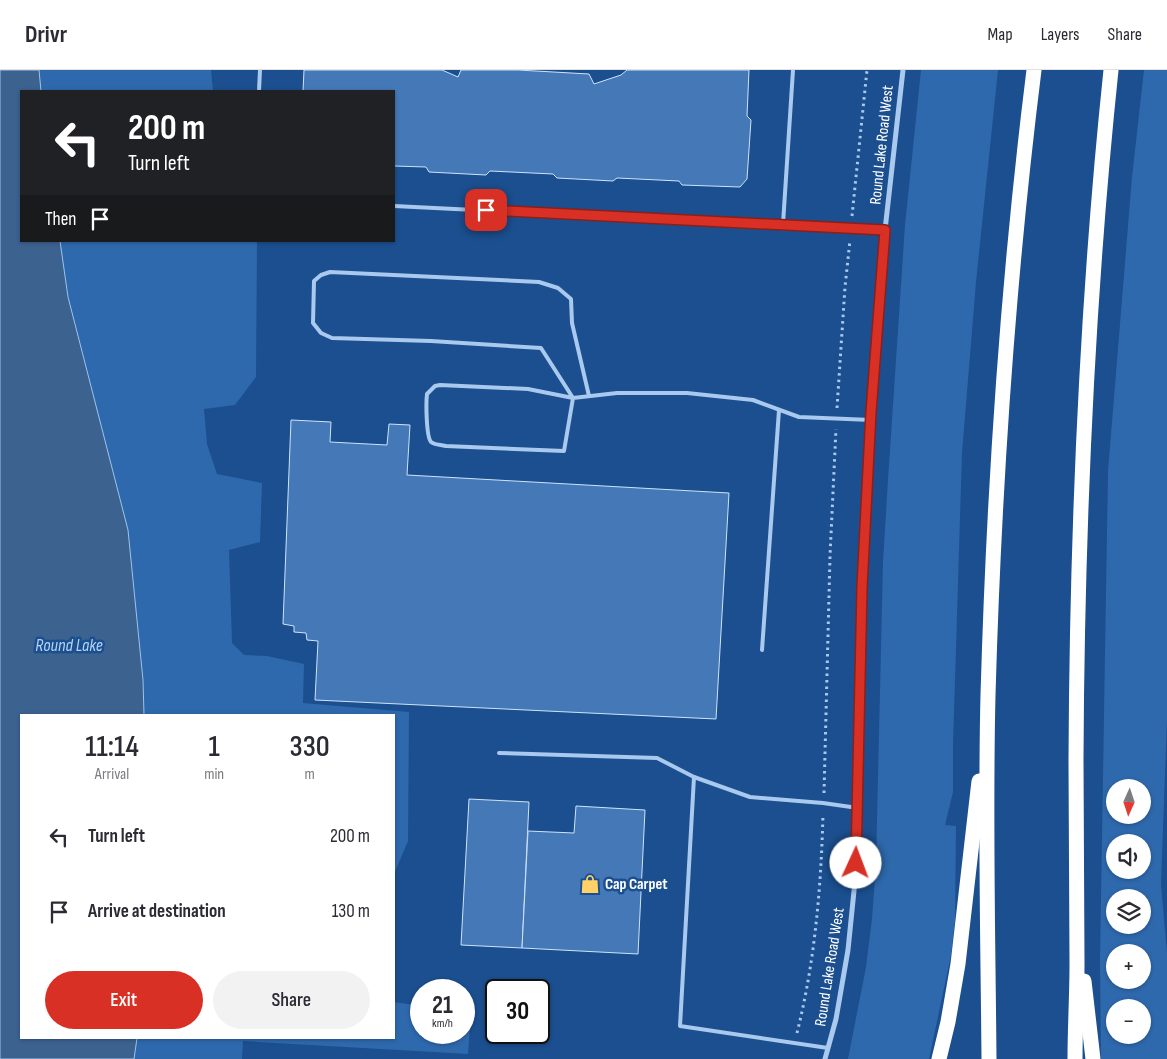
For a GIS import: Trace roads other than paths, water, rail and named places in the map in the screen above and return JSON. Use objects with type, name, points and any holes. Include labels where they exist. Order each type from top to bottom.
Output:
[{"type":"highway","points":[[989,1059],[988,698],[994,540],[1007,326],[1034,70]]},
{"type":"highway","points":[[1075,1059],[1077,966],[1076,760],[1083,474],[1088,350],[1111,70]]},
{"type":"highway","points":[[939,1059],[948,1022],[958,964],[988,698]]},
{"type":"highway","points":[[1076,914],[1093,1059]]},
{"type":"street","name":"Round Lake Road West","points":[[826,1059],[836,1019],[848,950],[855,881],[862,587],[870,420],[885,230],[903,70]]},
{"type":"lane","points":[[259,90],[260,70]]},
{"type":"lane","points":[[783,224],[793,70]]},
{"type":"lane","points":[[395,206],[885,230]]},
{"type":"lane","points":[[589,396],[572,323],[571,299],[558,288],[539,282],[330,272],[320,275],[314,282],[313,323],[321,333],[332,338],[541,348],[573,398],[564,451],[436,445],[431,442],[428,435],[426,403],[427,394],[435,386],[440,385],[528,389],[573,398],[589,396],[617,392],[686,393],[753,400],[799,417],[870,420]]},
{"type":"lane","points":[[762,650],[778,410]]},
{"type":"lane","points":[[499,753],[657,758],[694,777],[750,797],[858,808]]},
{"type":"lane","points":[[694,777],[680,1026],[828,1048]]},
{"type":"water","name":"Round Lake","points":[[0,70],[39,70],[41,90],[20,90],[20,242],[60,242],[68,297],[128,530],[143,680],[144,714],[20,714],[20,1039],[137,1039],[134,1059],[0,1059]]},
{"type":"place","name":"Cap Carpet","points":[[590,884]]}]
